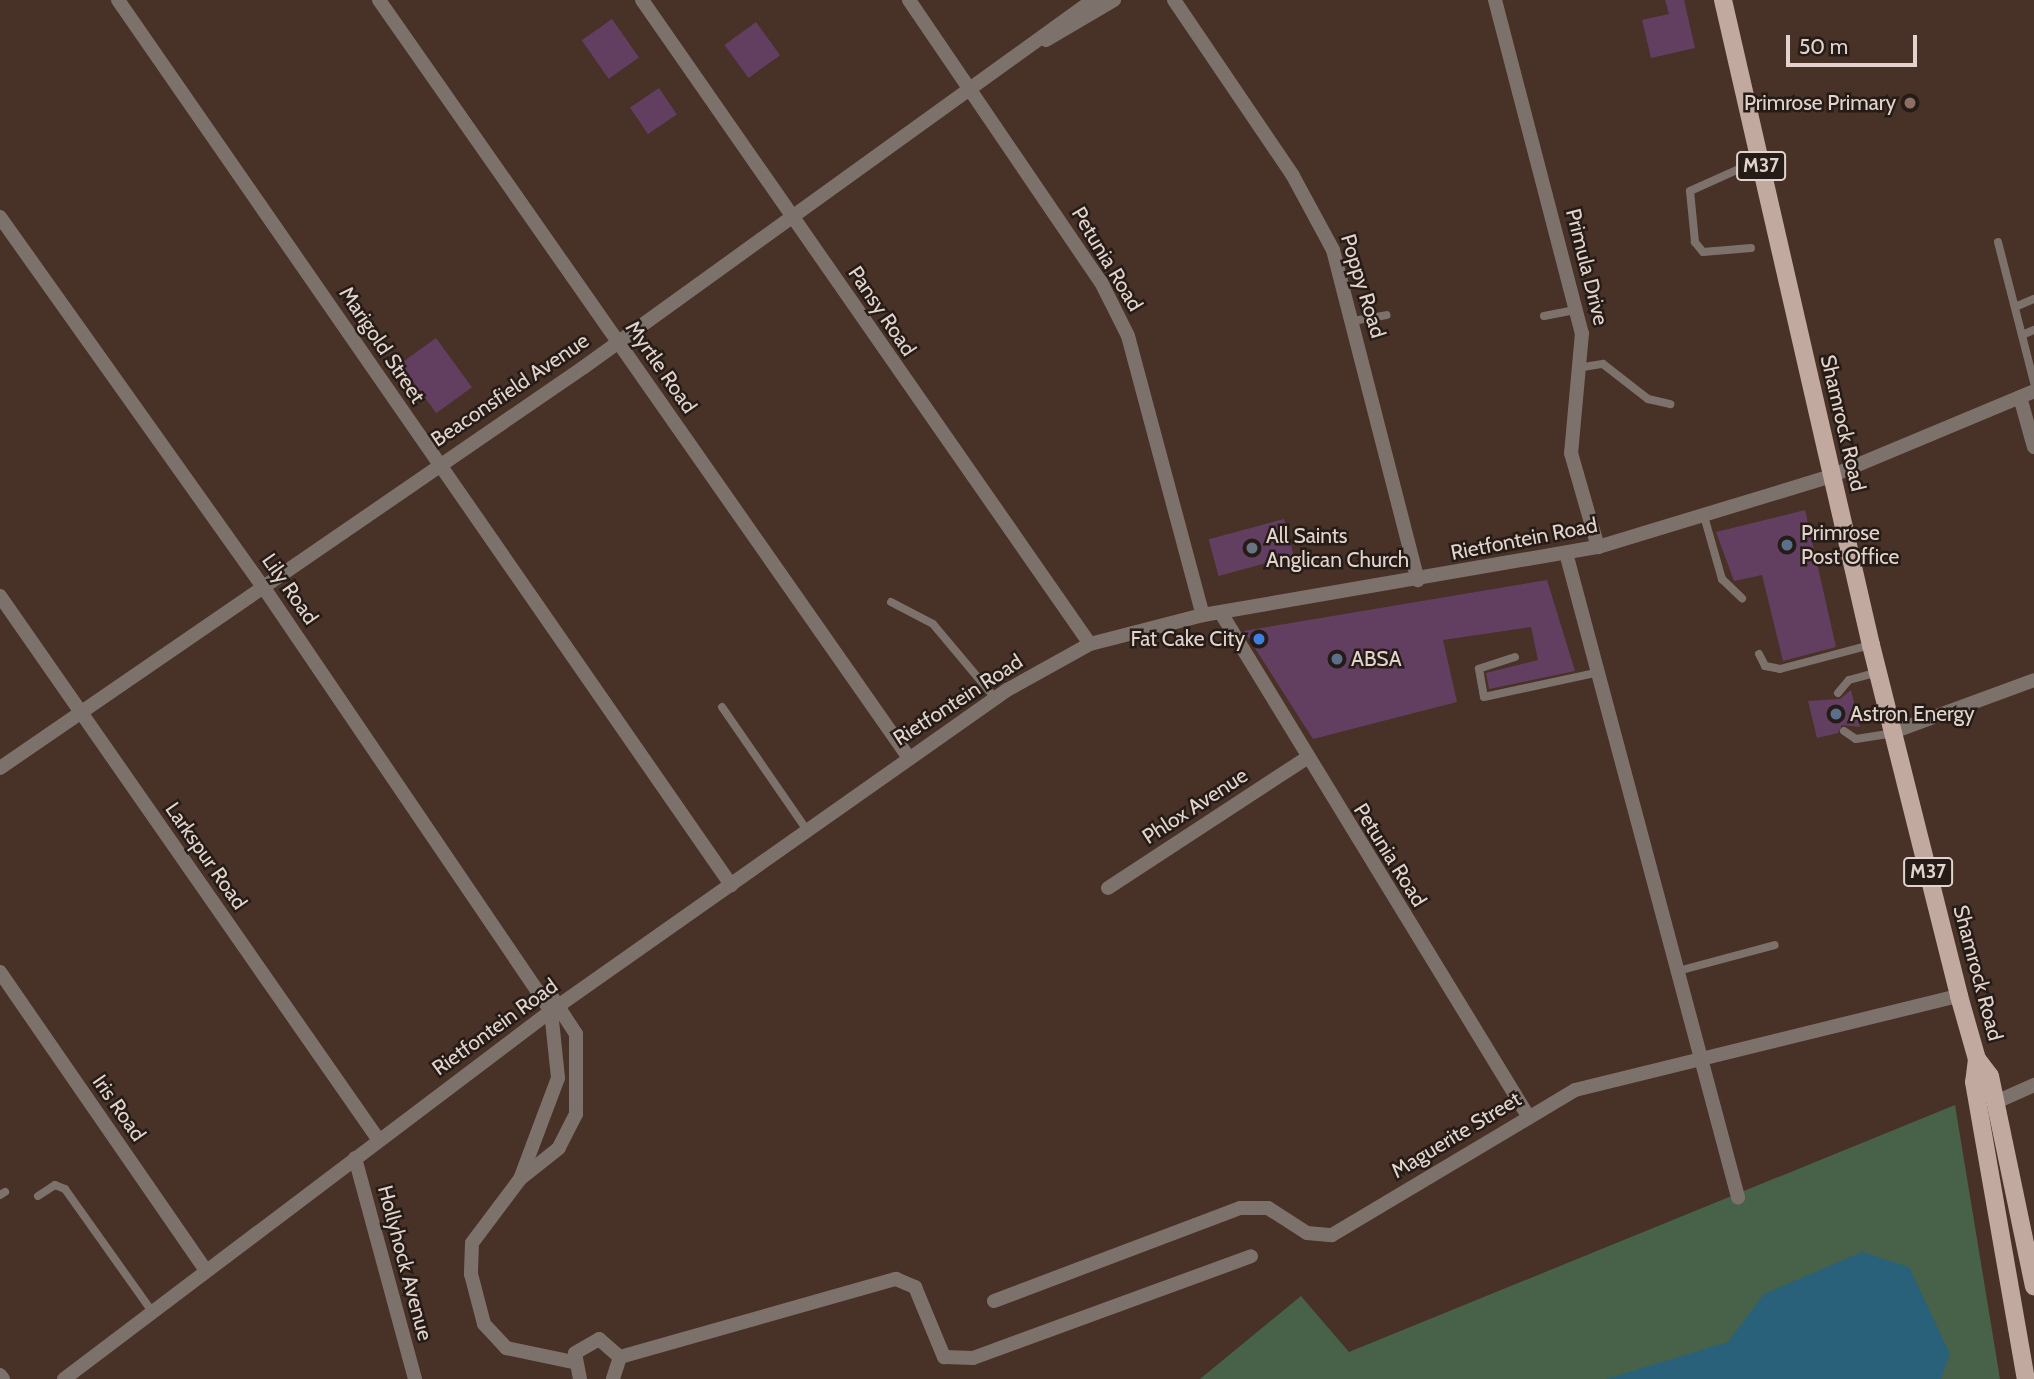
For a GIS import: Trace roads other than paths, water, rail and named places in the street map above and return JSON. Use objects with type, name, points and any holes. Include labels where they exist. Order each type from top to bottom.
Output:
[{"type":"main road","name":"Shamrock Road","points":[[1723,0],[1871,645],[1959,996],[1977,1059],[1996,1102],[2034,1286]]},
{"type":"main road","name":"Shamrock Road","points":[[1977,1059],[1974,1082],[2026,1379]]},
{"type":"street","name":"Marigold Street","points":[[118,0],[732,885]]},
{"type":"street","name":"Myrtle Road","points":[[379,0],[909,758]]},
{"type":"street","name":"Pansy Road","points":[[642,0],[1090,644]]},
{"type":"street","name":"Petunia Road","points":[[909,0],[1101,282],[1128,336],[1203,615]]},
{"type":"street","name":"Beaconsfield Avenue","points":[[0,768],[82,714],[262,585],[617,342],[1041,42],[1093,0]]},
{"type":"street","name":"Beaconsfield Avenue","points":[[1041,42],[1114,0]]},
{"type":"street","name":"Poppy Road","points":[[1174,0],[1318,218],[1353,321],[1418,580]]},
{"type":"street","name":"Primula Drive","points":[[1495,0],[1576,310],[1583,367],[1571,453],[1598,547]]},
{"type":"street","name":"Lily Road","points":[[0,217],[262,585],[539,989],[557,1008]]},
{"type":"street","name":"Rietfontein Road","points":[[64,1379],[204,1268],[557,1008],[995,698],[1090,644],[1203,615],[1598,547],[1831,476],[2034,391]]},
{"type":"street","points":[[2020,397],[2034,447]]},
{"type":"street","points":[[1566,553],[1600,672],[1738,1197]]},
{"type":"street","name":"Larkspur Road","points":[[0,596],[377,1139]]},
{"type":"street","name":"Petunia Road","points":[[1221,613],[1305,759],[1528,1116]]},
{"type":"street","points":[[1893,732],[2034,680]]},
{"type":"street","name":"Phlox Avenue","points":[[1108,888],[1305,759]]},
{"type":"street","name":"Iris Road","points":[[0,972],[204,1268]]},
{"type":"street","name":"Maguerite Street","points":[[994,1301],[1240,1208],[1268,1208],[1307,1233],[1332,1235],[1528,1116],[1605,1080],[1959,996]]},
{"type":"street","points":[[557,1008],[576,1034],[576,1114],[559,1148],[520,1179],[472,1243],[475,1301],[484,1324],[506,1348],[573,1362]]},
{"type":"street","points":[[520,1179],[558,1078],[557,1008]]},
{"type":"street","points":[[1996,1102],[2034,1086]]},
{"type":"street","name":"Hollyhock Avenue","points":[[355,1158],[415,1379]]},
{"type":"street","points":[[620,1357],[896,1279],[915,1287],[944,1357],[973,1358],[1251,1256]]},
{"type":"street","points":[[573,1362],[589,1340],[608,1342],[620,1357]]},
{"type":"street","points":[[613,1379],[620,1357]]},
{"type":"street","points":[[573,1362],[580,1379]]},
{"type":"street","points":[[0,1375],[3,1379]]},
{"type":"lane","points":[[1751,248],[1703,252],[1695,242],[1690,191],[1759,160]]},
{"type":"lane","points":[[1998,242],[2034,382]]},
{"type":"lane","points":[[2015,307],[2034,299]]},
{"type":"lane","points":[[1544,316],[1576,310]]},
{"type":"lane","points":[[1353,321],[1386,315]]},
{"type":"lane","points":[[2022,335],[2034,330]]},
{"type":"lane","points":[[1583,367],[1603,364],[1647,399],[1670,404]]},
{"type":"lane","points":[[1704,516],[1722,579],[1742,598]]},
{"type":"lane","points":[[891,602],[933,624],[995,698]]},
{"type":"lane","points":[[1759,653],[1765,666],[1780,669],[1871,645]]},
{"type":"lane","points":[[1515,657],[1481,666],[1478,683],[1484,697],[1600,672]]},
{"type":"lane","points":[[1838,693],[1849,680],[1878,672]]},
{"type":"lane","points":[[722,707],[807,830]]},
{"type":"lane","points":[[1843,731],[1856,739],[1893,732]]},
{"type":"lane","points":[[1678,971],[1775,945]]},
{"type":"lane","points":[[37,1196],[55,1185],[65,1189],[151,1310]]},
{"type":"water","points":[[1862,1252],[1909,1267],[1950,1354],[1941,1379],[1606,1379],[1728,1342],[1764,1294]]},
{"type":"place","name":"Primrose Primary","points":[[1910,103]]},
{"type":"place","name":"Primrose Post Office","points":[[1787,545]]},
{"type":"place","name":"All Saints Anglican Church","points":[[1252,548]]},
{"type":"place","name":"Fat Cake City","points":[[1259,639]]},
{"type":"place","name":"ABSA","points":[[1337,659]]},
{"type":"place","name":"Astron Energy","points":[[1836,714]]}]
